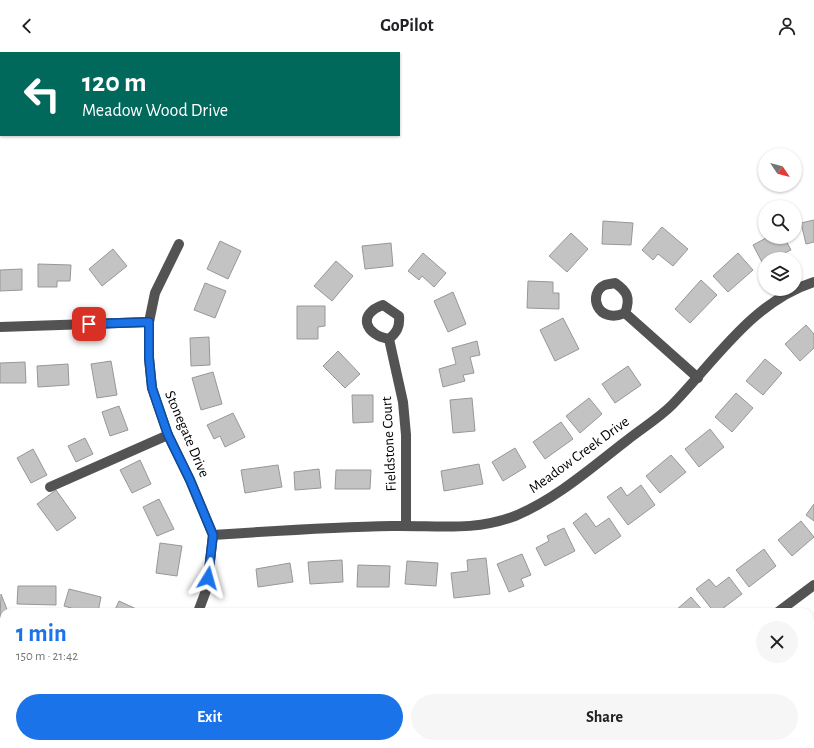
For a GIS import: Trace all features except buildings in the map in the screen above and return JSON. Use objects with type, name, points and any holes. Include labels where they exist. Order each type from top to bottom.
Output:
[{"type":"street","name":"Stonegate Drive","points":[[179,244],[155,293],[149,322],[149,358],[152,388],[168,435],[190,480],[213,535],[207,588],[200,608]]},
{"type":"street","name":"Meadow Creek Drive","points":[[213,535],[283,530],[406,525],[459,528],[492,523],[515,516],[564,489],[671,407],[762,311],[800,286],[814,282]]},
{"type":"street","points":[[625,313],[698,378]]},
{"type":"street","points":[[0,327],[149,322]]},
{"type":"street","name":"Fieldstone Court","points":[[389,339],[404,402],[406,435],[406,525]]},
{"type":"street","points":[[50,487],[168,435]]},
{"type":"street","points":[[783,608],[814,585]]},
{"type":"route","points":[[89,324],[149,322],[149,358],[152,388],[158,408],[168,435],[190,480],[213,535],[208,578]]}]
